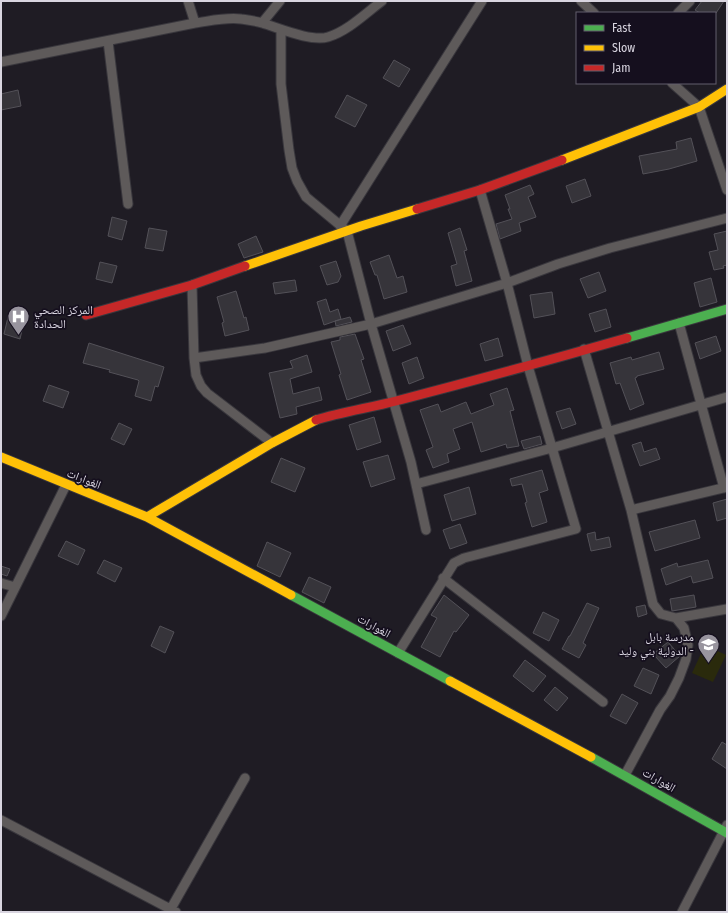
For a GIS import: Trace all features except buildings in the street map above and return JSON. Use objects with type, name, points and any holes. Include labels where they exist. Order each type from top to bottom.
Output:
[{"type":"street","points":[[188,1],[195,23]]},
{"type":"street","points":[[262,23],[280,1]]},
{"type":"street","points":[[1,62],[195,23],[218,20],[239,19],[262,23],[281,30],[311,37],[327,37],[343,30],[382,1]]},
{"type":"street","points":[[343,229],[482,1]]},
{"type":"street","points":[[581,1],[593,12]]},
{"type":"street","points":[[679,12],[690,1]]},
{"type":"street","points":[[281,30],[280,84],[288,150],[292,168],[306,197],[343,229],[416,484],[426,530]]},
{"type":"street","points":[[108,41],[128,204]]},
{"type":"street","points":[[673,84],[699,107],[727,190]]},
{"type":"street","points":[[86,315],[192,285],[343,229],[480,190],[699,107],[727,89]]},
{"type":"street","points":[[398,653],[454,563],[464,558],[576,529],[528,366],[480,190]]},
{"type":"street","points":[[194,358],[265,348],[371,324],[506,283],[558,264],[610,248],[727,218]]},
{"type":"street","points":[[192,285],[194,358],[196,375],[201,386],[207,393],[272,443]]},
{"type":"street","points":[[147,517],[272,443],[314,420],[393,402],[528,366],[727,309]]},
{"type":"street","points":[[631,510],[725,487],[679,323]]},
{"type":"street","points":[[584,350],[631,510],[653,604],[661,614],[676,618],[727,609]]},
{"type":"street","points":[[416,484],[552,448],[727,397]]},
{"type":"street","name":"الغوارات","points":[[1,457],[147,517],[726,830]]},
{"type":"street","points":[[1,616],[66,485]]},
{"type":"street","points":[[444,578],[603,702]]},
{"type":"street","points":[[1,583],[15,587]]},
{"type":"street","points":[[625,775],[660,710],[670,696],[686,659],[688,645],[684,628],[676,618]]},
{"type":"street","points":[[1,820],[172,911],[245,778]]},
{"type":"street","points":[[682,912],[726,830]]},
{"type":"shaded area","points":[[705,645],[726,655],[713,682],[692,673]]},
{"type":"traffic: fast","points":[[627,338],[727,309]]},
{"type":"traffic: fast","points":[[291,595],[450,681]]},
{"type":"traffic: fast","points":[[591,757],[727,833]]},
{"type":"traffic: slow","points":[[562,160],[699,107],[727,89]]},
{"type":"traffic: slow","points":[[245,266],[361,226],[417,209]]},
{"type":"traffic: slow","points":[[147,517],[272,443],[316,420]]},
{"type":"traffic: slow","points":[[1,457],[147,517],[291,595]]},
{"type":"traffic: slow","points":[[450,681],[591,757]]},
{"type":"traffic: jam","points":[[417,209],[480,190],[562,160]]},
{"type":"traffic: jam","points":[[86,315],[192,285],[245,266]]},
{"type":"traffic: jam","points":[[316,420],[425,393],[627,338]]},
{"type":"place","name":"المركز الصحي الحدادة","points":[[19,336]]},
{"type":"place","name":"مدرسة بابل الدولية بني وليد -","points":[[709,664]]}]
